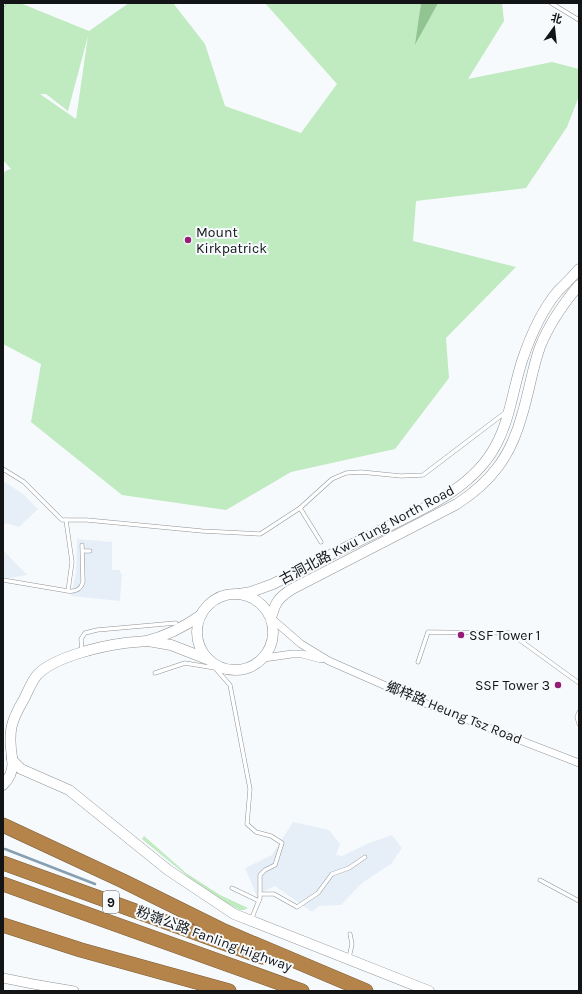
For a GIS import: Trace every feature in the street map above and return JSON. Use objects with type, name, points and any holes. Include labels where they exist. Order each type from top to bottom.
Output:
[{"type":"highway","points":[[3,825],[224,930],[366,991]]},
{"type":"highway","name":"粉嶺公路 Fanling Highway","points":[[3,863],[358,991]]},
{"type":"highway","name":"粉嶺公路 Fanling Highway","points":[[3,884],[302,991]]},
{"type":"highway","points":[[7,927],[81,950],[229,991]]},
{"type":"main road","name":"古洞北路 Kwu Tung North Road","points":[[6,782],[12,773],[13,764],[9,742],[15,714],[37,676],[49,666],[82,653],[108,646],[146,641],[178,630],[201,615],[206,607],[213,601],[230,594],[251,592],[273,584],[427,507],[455,490],[477,472],[488,459],[503,430],[522,362],[533,333],[543,314],[558,292],[579,269]]},
{"type":"main road","name":"古洞北路 Kwu Tung North Road","points":[[146,641],[172,645],[208,660],[217,666],[233,671],[246,669],[253,666],[264,658],[270,650],[274,629],[271,618],[275,604],[281,596],[457,504],[472,494],[496,471],[505,458],[518,430],[531,377],[541,346],[552,322],[579,285]]},
{"type":"main road","points":[[240,594],[258,602],[266,609],[271,618]]},
{"type":"main road","points":[[201,615],[197,633],[198,642],[202,652],[208,660]]},
{"type":"main road","name":"古洞北路 Kwu Tung North Road","points":[[3,725],[15,714]]},
{"type":"main road","points":[[3,745],[8,749],[12,758],[21,769],[69,790],[168,870],[234,914],[430,991]]},
{"type":"main road","points":[[6,782],[14,775],[19,773],[28,773],[38,776]]},
{"type":"street","name":"鄉梓路 Heung Tsz Road","points":[[271,618],[301,644],[329,661],[427,704],[579,763]]},
{"type":"street","name":"鄉梓路 Heung Tsz Road","points":[[264,658],[287,654],[302,654],[329,661]]},
{"type":"street","points":[[3,978],[74,991]]},
{"type":"lane","points":[[551,3],[579,20]]},
{"type":"lane","points":[[3,470],[24,482],[62,520],[87,520],[202,531],[260,534],[300,508],[332,479],[346,473],[361,472],[401,476],[423,475],[505,413],[520,357],[534,326],[551,297],[572,270],[579,265]]},
{"type":"lane","points":[[300,508],[321,542]]},
{"type":"lane","points":[[66,520],[72,562],[68,591]]},
{"type":"lane","points":[[3,580],[68,591],[78,590],[82,587],[83,582],[82,545]]},
{"type":"lane","points":[[83,551],[90,551]]},
{"type":"lane","points":[[82,653],[81,639],[85,633],[97,630],[176,623]]},
{"type":"lane","points":[[418,662],[428,632],[510,633],[579,683]]},
{"type":"lane","points":[[155,673],[185,663],[215,668],[230,684],[250,789],[247,824],[256,832],[271,836],[282,843],[275,865],[265,870],[260,875],[259,901],[251,921]]},
{"type":"lane","points":[[579,712],[577,717],[579,724]]},
{"type":"lane","points":[[260,894],[274,894],[297,907],[318,893],[332,874],[349,868],[365,857]]},
{"type":"lane","points":[[540,880],[579,901]]},
{"type":"lane","points":[[232,888],[259,901]]},
{"type":"lane","points":[[348,960],[352,944],[350,934]]},
{"type":"shaded area","points":[[3,481],[23,494],[38,509],[19,527],[6,523],[3,526]]},
{"type":"shaded area","points":[[77,539],[112,542],[112,570],[119,570],[122,575],[120,601],[71,596],[76,572]]},
{"type":"shaded area","points":[[3,550],[27,575],[9,578],[3,577]]},
{"type":"shaded area","points":[[293,822],[329,830],[340,844],[336,855],[342,856],[367,844],[392,835],[402,848],[391,864],[362,883],[341,905],[319,906],[312,912],[275,886],[260,893],[258,899],[245,868],[272,855]]},
{"type":"green space","points":[[3,3],[20,3],[89,31],[129,3],[173,3],[205,44],[225,106],[301,133],[337,84],[265,3],[421,3],[416,44],[436,3],[502,3],[504,21],[468,79],[552,62],[579,69],[579,96],[567,127],[526,188],[416,201],[413,241],[516,267],[446,338],[449,378],[395,449],[291,472],[226,510],[122,495],[31,422],[41,364],[3,344],[3,176],[5,171],[11,169],[3,160]],"holes":[[[88,36],[76,119],[40,94],[46,94],[68,111]]]},
{"type":"green space","points":[[421,3],[438,3],[415,45]]},
{"type":"green space","points":[[144,836],[186,873],[220,895],[248,908],[240,910],[226,903],[197,884],[142,839]]},
{"type":"waterway","points":[[5,849],[95,884]]},
{"type":"place","name":"Mount Kirkpatrick","points":[[188,240]]},
{"type":"place","name":"SSF Tower 1","points":[[461,635]]},
{"type":"place","name":"SSF Tower 3","points":[[558,685]]}]
